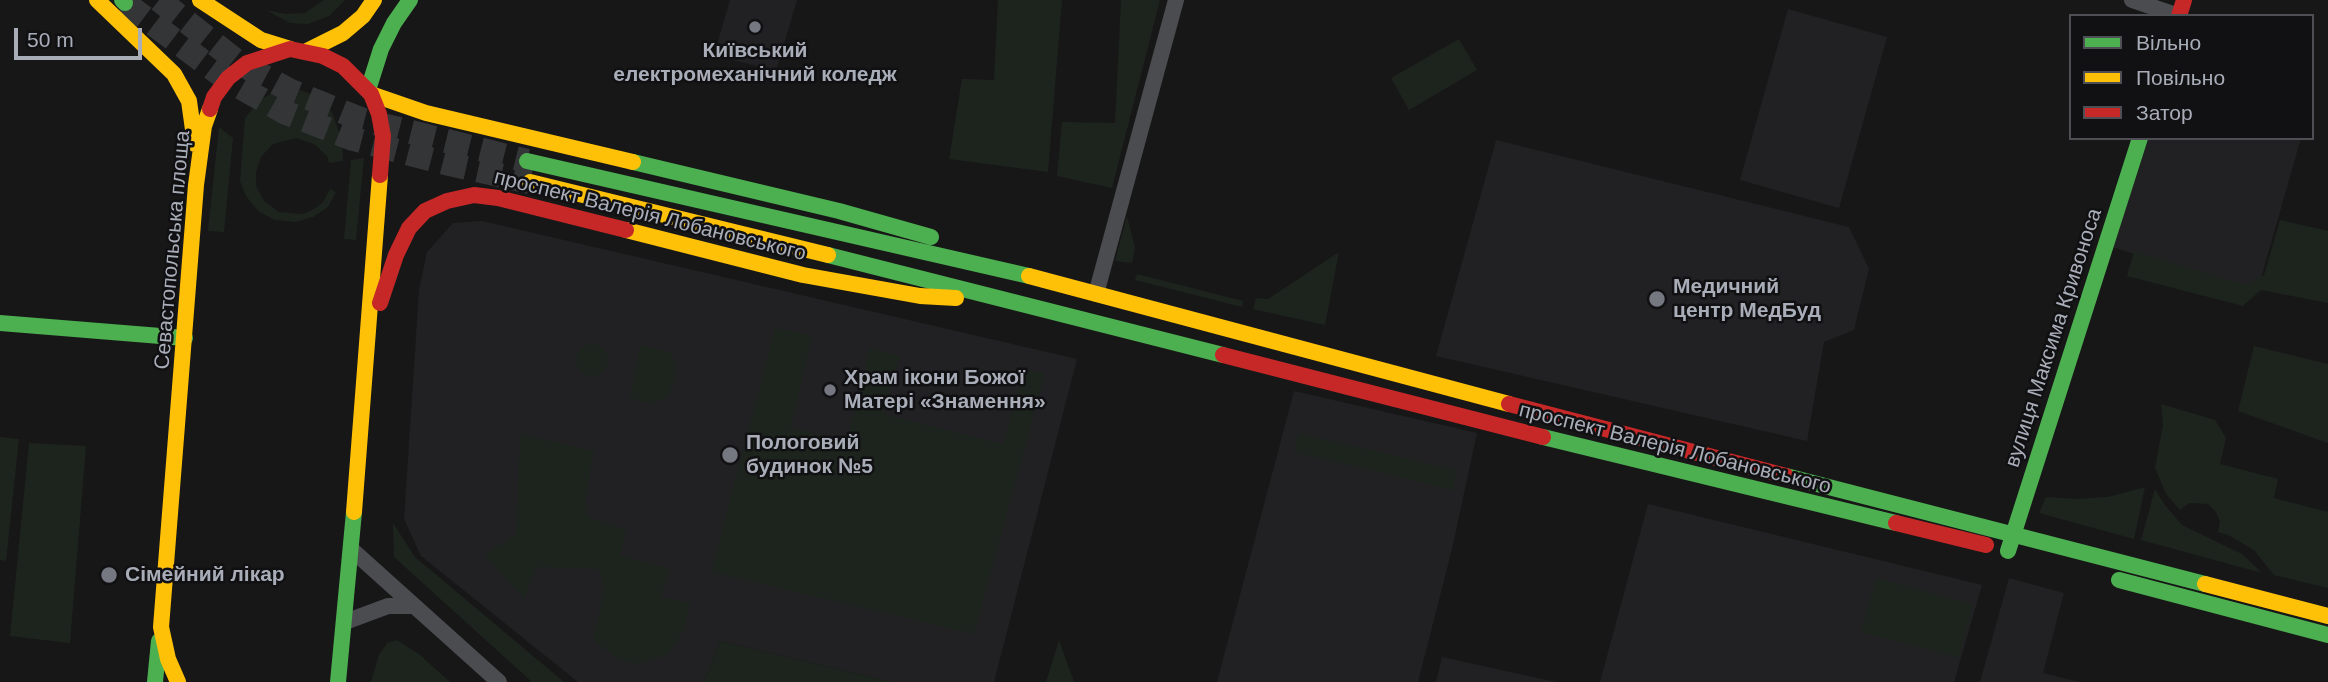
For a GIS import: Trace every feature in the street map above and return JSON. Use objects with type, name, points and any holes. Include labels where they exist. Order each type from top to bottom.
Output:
[{"type":"main road","points":[[97,0],[174,75],[188,101],[194,131],[196,185]]},
{"type":"main road","points":[[200,0],[261,40],[290,49]]},
{"type":"main road","points":[[307,51],[343,33],[363,16],[374,0]]},
{"type":"main road","points":[[369,92],[381,49],[410,0]]},
{"type":"main road","name":"Севастопольська площа","points":[[178,682],[168,659],[161,626],[196,185],[204,126],[214,97],[229,78],[247,63],[290,49],[307,51],[343,66],[369,92],[379,114],[383,136],[338,682]]},
{"type":"main road","name":"проспект Валерія Лобановського","points":[[369,92],[426,113],[851,215],[935,238],[1023,274]]},
{"type":"main road","name":"вулиця Максима Кривоноса","points":[[2014,547],[2139,140]]},
{"type":"main road","name":"проспект Валерія Лобановського","points":[[527,161],[1023,274],[2014,547]]},
{"type":"main road","name":"проспект Валерія Лобановського","points":[[530,182],[1013,301],[1492,425],[2014,547],[2328,616]]},
{"type":"main road","name":"проспект Валерія Лобановського","points":[[366,344],[396,255],[410,228],[425,211],[447,201],[474,195],[498,198],[803,275],[920,296],[1013,301]]},
{"type":"main road","points":[[0,323],[185,338]]},
{"type":"main road","points":[[2101,576],[2328,635]]},
{"type":"main road","points":[[155,682],[161,626]]},
{"type":"street","points":[[1096,293],[1176,0]]},
{"type":"street","points":[[2132,0],[2173,14]]},
{"type":"street","points":[[351,549],[499,682]]},
{"type":"street","points":[[345,622],[388,606],[412,606]]},
{"type":"shaded area","points":[[324,0],[345,0],[329,16],[308,24],[290,23],[266,10],[286,14],[305,13]]},
{"type":"shaded area","name":"Київський електромеханічний коледж","points":[[730,0],[797,0],[776,71],[714,55]]},
{"type":"shaded area","points":[[998,0],[1062,0],[1048,172],[949,159],[962,79],[994,80]]},
{"type":"shaded area","points":[[1121,0],[1160,0],[1112,188],[1057,176],[1062,122],[1115,123]]},
{"type":"shaded area","points":[[1788,9],[1887,37],[1839,208],[1740,180]]},
{"type":"shaded area","points":[[1459,39],[1477,70],[1409,110],[1391,78]]},
{"type":"shaded area","points":[[282,89],[297,89],[323,101],[332,113],[342,140],[343,161],[329,163],[327,156],[314,144],[296,138],[273,144],[261,157],[256,172],[256,186],[264,201],[279,212],[303,214],[323,202],[330,189],[336,192],[328,207],[313,217],[295,222],[275,220],[258,211],[246,196],[240,181],[245,118],[258,102]]},
{"type":"shaded area","points":[[219,127],[233,138],[224,232],[208,231]]},
{"type":"shaded area","name":"Медичний центр МедБуд","points":[[1496,140],[1849,227],[1869,269],[1854,330],[1824,342],[1807,441],[1436,356]]},
{"type":"shaded area","points":[[2148,140],[2300,140],[2260,282],[2245,288],[2112,247]]},
{"type":"shaded area","points":[[364,158],[356,240],[344,239],[351,160]]},
{"type":"shaded area","points":[[1127,216],[1135,248],[1132,263],[1115,261]]},
{"type":"shaded area","points":[[2280,220],[2328,231],[2328,303],[2261,290],[2243,306],[2127,276],[2134,251],[2245,285],[2264,275]]},
{"type":"shaded area","name":"Пологовий будинок №5","points":[[482,221],[1077,359],[994,682],[892,682],[720,641],[704,682],[578,682],[421,556],[404,519],[419,290],[427,252],[453,223]]},
{"type":"shaded area","points":[[1339,252],[1325,325],[1253,309],[1256,298],[1268,299]]},
{"type":"shaded area","points":[[1137,274],[1243,301],[1242,307],[1135,280]]},
{"type":"shaded area","points":[[775,328],[812,335],[791,428],[847,441],[870,348],[900,356],[883,414],[1003,444],[1024,369],[1045,374],[974,634],[711,572]]},
{"type":"shaded area","points":[[592,344],[603,349],[608,360],[603,371],[592,376],[581,371],[576,360],[581,349]]},
{"type":"shaded area","points":[[640,345],[671,352],[676,365],[675,378],[668,397],[651,404],[630,398]]},
{"type":"shaded area","points":[[2254,346],[2328,364],[2328,443],[2238,411]]},
{"type":"shaded area","points":[[1294,391],[1477,433],[1452,549],[1418,682],[1217,682]]},
{"type":"shaded area","points":[[2161,404],[2215,420],[2226,438],[2220,464],[2278,479],[2274,498],[2328,512],[2328,588],[2274,575],[2254,550],[2218,532],[2220,522],[2216,512],[2208,504],[2189,503],[2180,510],[2166,494],[2155,468],[2163,425]]},
{"type":"shaded area","points":[[1298,433],[1457,470],[1453,490],[1294,452]]},
{"type":"shaded area","points":[[520,434],[594,451],[585,503],[590,518],[626,529],[621,555],[670,569],[661,597],[690,603],[684,629],[669,654],[638,664],[618,659],[593,640],[604,590],[599,569],[537,567],[524,599],[484,554],[516,535]]},
{"type":"shaded area","points":[[0,437],[19,439],[6,561],[0,560]]},
{"type":"shaded area","points":[[29,443],[86,446],[70,643],[10,636]]},
{"type":"shaded area","points":[[2145,487],[2134,539],[2039,513],[2046,497],[2108,497]]},
{"type":"shaded area","points":[[2155,489],[2182,525],[2242,554],[2262,573],[2141,540]]},
{"type":"shaded area","points":[[1648,504],[1982,585],[1954,682],[1600,682]]},
{"type":"shaded area","points":[[393,523],[415,557],[564,682],[532,682],[394,557]]},
{"type":"shaded area","points":[[1876,578],[1973,604],[1959,658],[1861,632]]},
{"type":"shaded area","points":[[2009,578],[2064,593],[2043,673],[2080,682],[1980,682]]},
{"type":"shaded area","points":[[397,640],[419,654],[450,682],[371,682],[379,655],[387,643]]},
{"type":"shaded area","points":[[1059,640],[1074,682],[1046,682]]},
{"type":"shaded area","points":[[720,641],[892,682],[704,682]]},
{"type":"shaded area","points":[[1442,657],[1556,682],[1436,682]]},
{"type":"tunnel","points":[[159,0],[239,63],[291,91],[363,120],[527,161]]},
{"type":"tunnel","points":[[125,3],[229,81],[284,112],[353,139],[530,182]]},
{"type":"traffic: fast","points":[[122,0],[125,3]]},
{"type":"traffic: fast","points":[[368,90],[381,49],[410,0]]},
{"type":"traffic: fast","points":[[2008,551],[2139,140]]},
{"type":"traffic: fast","points":[[527,161],[1029,276]]},
{"type":"traffic: fast","points":[[633,162],[839,211],[931,237]]},
{"type":"traffic: fast","points":[[828,255],[1223,355]]},
{"type":"traffic: fast","points":[[0,323],[185,338]]},
{"type":"traffic: fast","points":[[1543,437],[1896,523]]},
{"type":"traffic: fast","points":[[1786,476],[2205,584]]},
{"type":"traffic: fast","points":[[338,682],[354,512]]},
{"type":"traffic: fast","points":[[2119,580],[2328,635]]},
{"type":"traffic: fast","points":[[155,682],[159,641]]},
{"type":"traffic: slow","points":[[97,0],[174,74],[189,101],[195,144]]},
{"type":"traffic: slow","points":[[200,0],[261,40],[290,49]]},
{"type":"traffic: slow","points":[[307,51],[343,33],[363,16],[374,0]]},
{"type":"traffic: slow","points":[[371,94],[426,113],[633,162]]},
{"type":"traffic: slow","points":[[178,682],[168,659],[161,627],[196,185],[204,126],[210,109]]},
{"type":"traffic: slow","points":[[354,512],[380,175]]},
{"type":"traffic: slow","points":[[530,182],[828,255]]},
{"type":"traffic: slow","points":[[626,230],[803,275],[920,296],[956,298]]},
{"type":"traffic: slow","points":[[1029,276],[1509,404]]},
{"type":"traffic: slow","points":[[2205,584],[2328,616]]},
{"type":"traffic: jam","points":[[2180,14],[2184,0]]},
{"type":"traffic: jam","points":[[210,109],[214,97],[228,78],[247,63],[290,49],[323,56],[343,66],[371,94],[379,114],[383,136],[380,175]]},
{"type":"traffic: jam","points":[[380,303],[396,255],[409,228],[425,211],[447,201],[474,195],[498,198],[626,230]]},
{"type":"traffic: jam","points":[[1223,355],[1543,437]]},
{"type":"traffic: jam","points":[[1509,404],[1786,476]]},
{"type":"traffic: jam","points":[[1896,523],[1986,545]]},
{"type":"place","name":"Київський електромеханічний коледж","points":[[755,27]]},
{"type":"place","name":"Медичний центр МедБуд","points":[[1657,299]]},
{"type":"place","name":"Храм ікони Божої Матері «Знамення»","points":[[830,390]]},
{"type":"place","name":"Пологовий будинок №5","points":[[730,455]]},
{"type":"place","name":"Сімейний лікар","points":[[109,575]]}]
